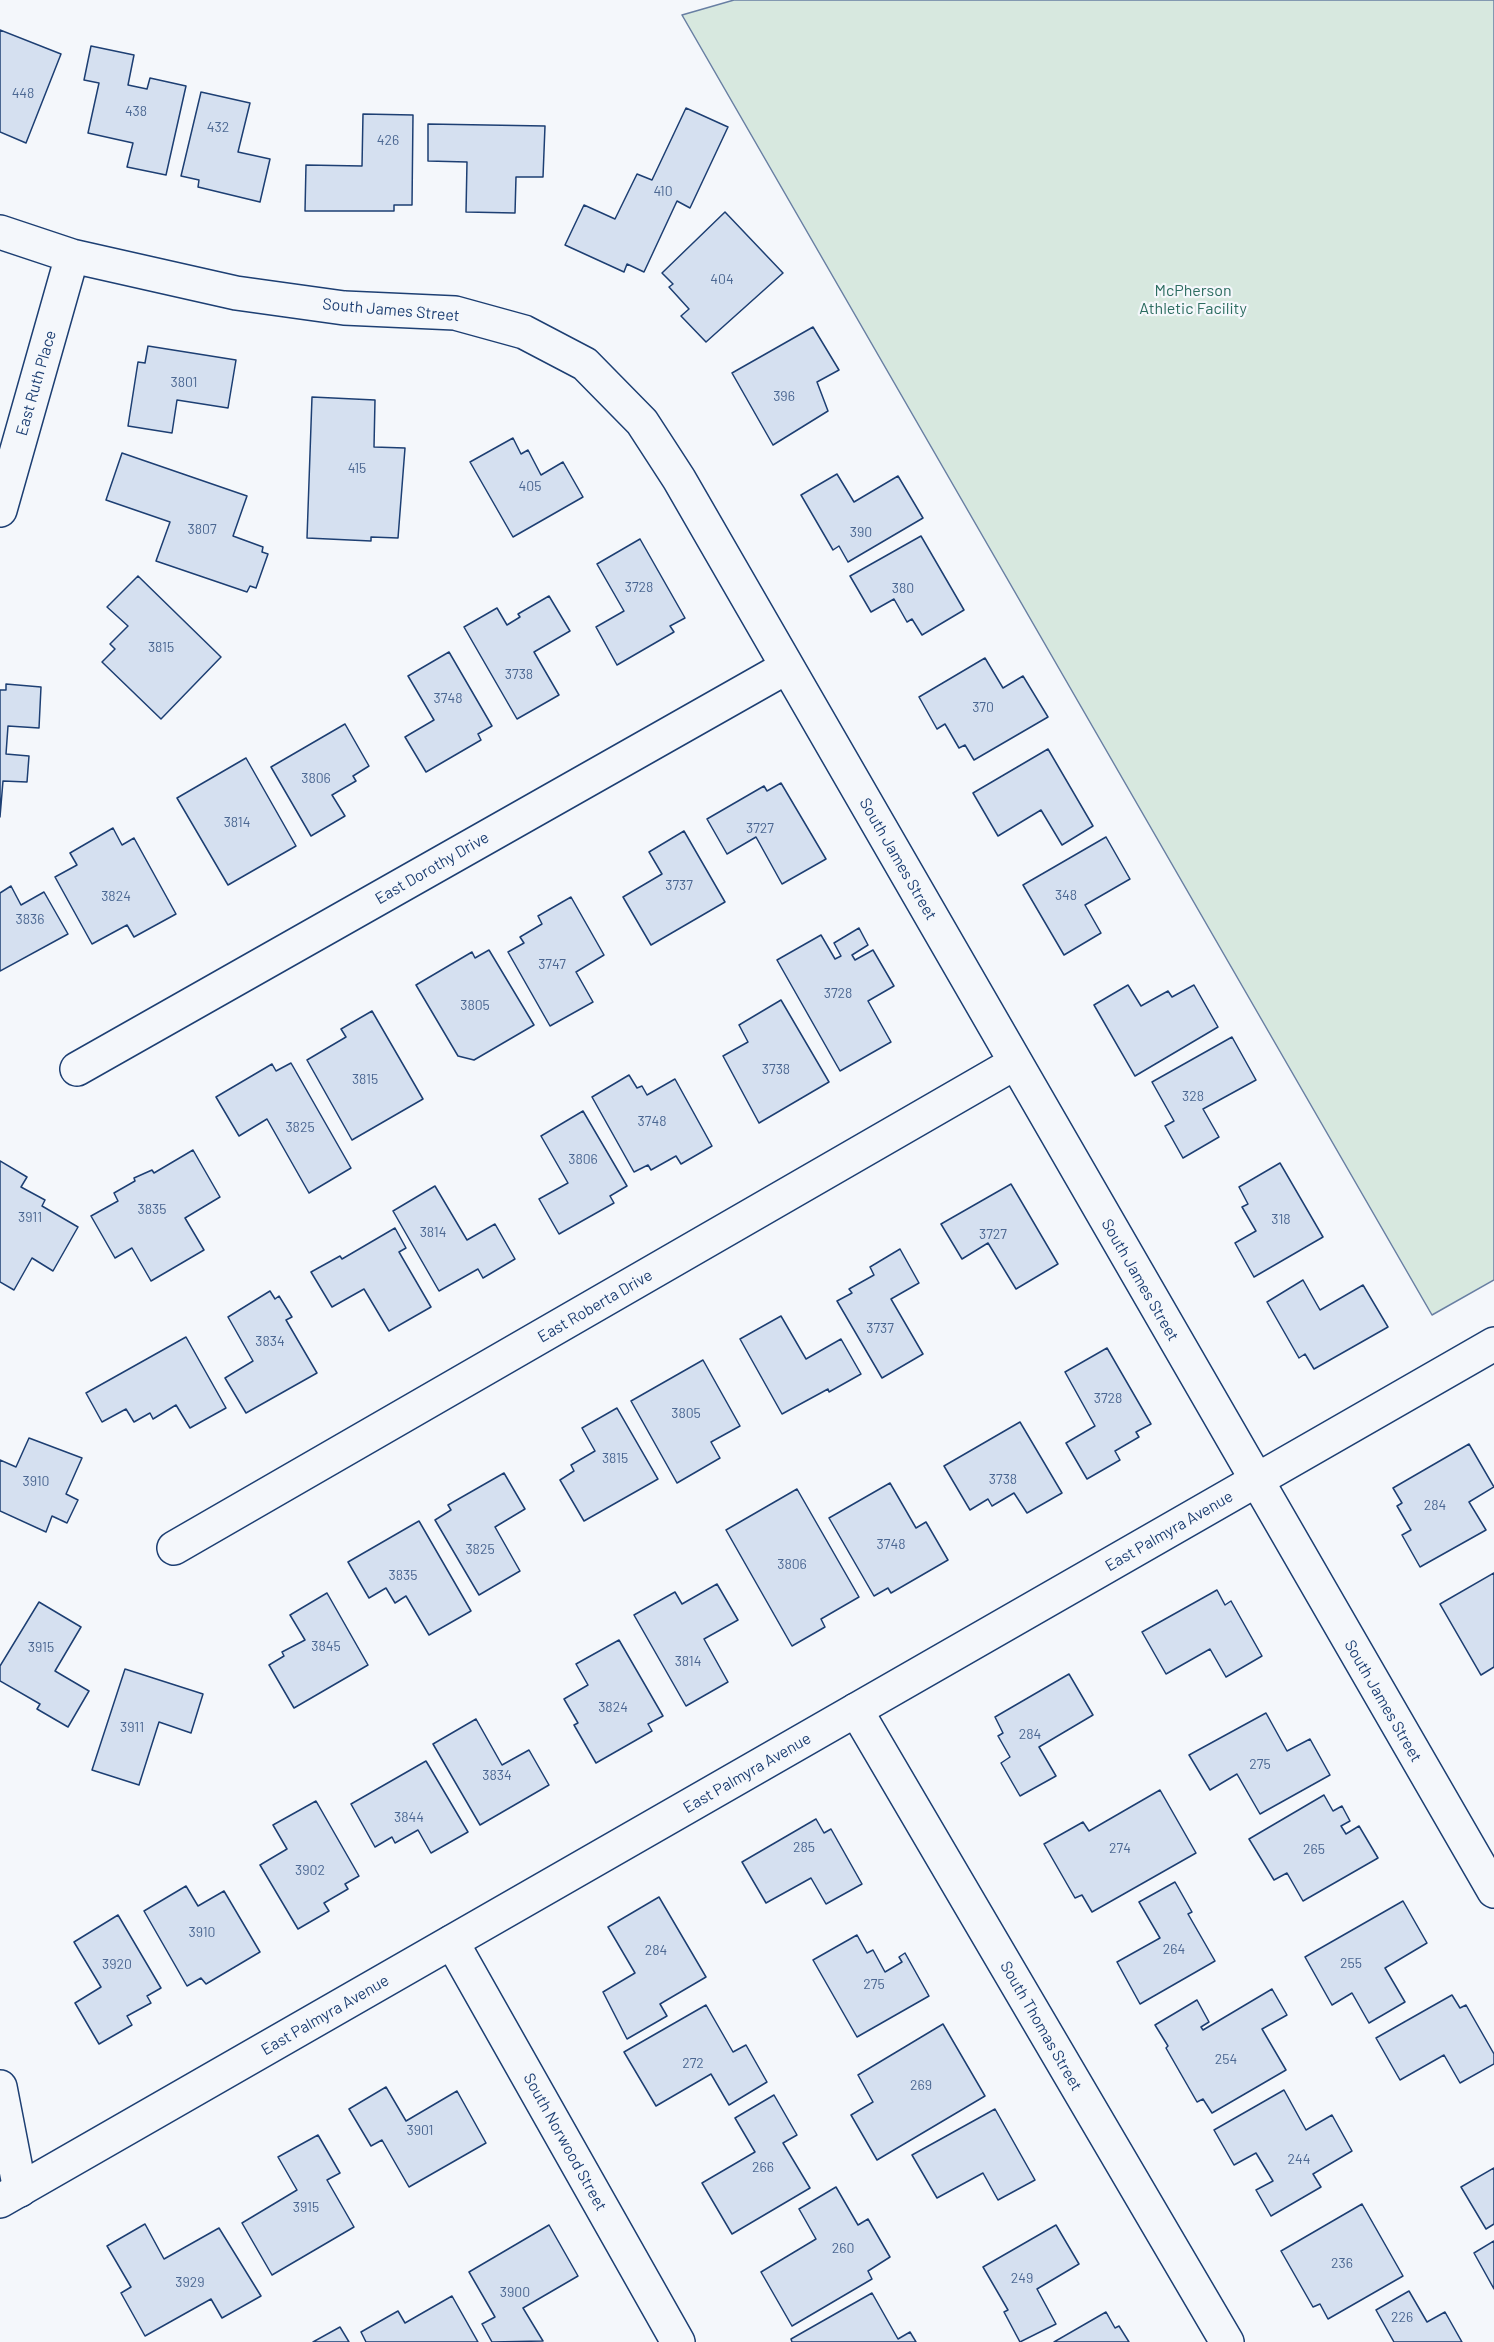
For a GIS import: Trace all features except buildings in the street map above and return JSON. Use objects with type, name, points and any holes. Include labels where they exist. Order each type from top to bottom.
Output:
[{"type":"street","name":"South James Street","points":[[0,232],[72,256],[236,293],[344,308],[455,313],[524,332],[585,364],[642,422],[679,479],[1255,1481],[1494,1891]]},
{"type":"street","name":"East Ruth Place","points":[[0,510],[72,256]]},
{"type":"street","name":"East Dorothy Drive","points":[[77,1069],[787,667]]},
{"type":"street","name":"East Roberta Drive","points":[[174,1548],[1015,1063]]},
{"type":"street","name":"East Palmyra Avenue","points":[[10,2196],[1494,1344]]},
{"type":"street","name":"South Thomas Street","points":[[856,1710],[1227,2342]]},
{"type":"street","name":"South Norwood Street","points":[[452,1942],[678,2342]]},
{"type":"street","points":[[0,2087],[10,2196]]},
{"type":"green space","name":"McPherson Athletic Facility","points":[[734,0],[1494,0],[1494,1280],[1432,1315],[682,15]]}]
